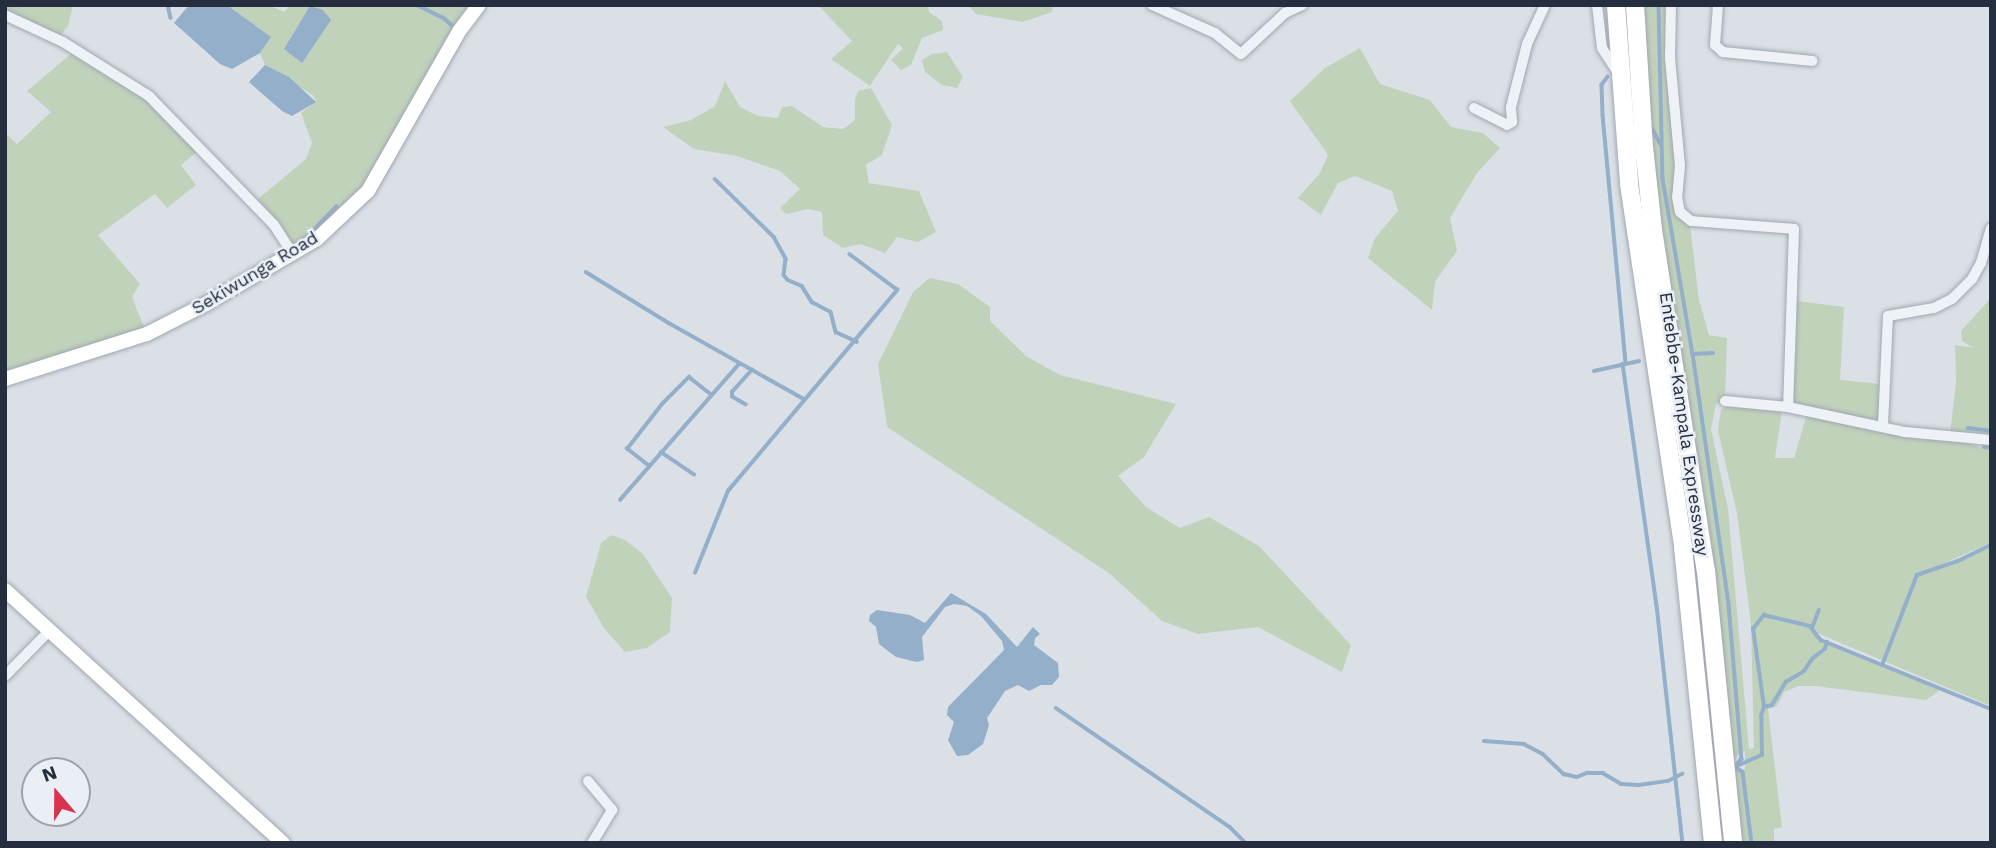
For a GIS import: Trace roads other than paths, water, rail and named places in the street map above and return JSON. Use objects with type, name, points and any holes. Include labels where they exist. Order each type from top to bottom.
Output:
[{"type":"highway","name":"Entebbe-Kampala Expressway","points":[[1616,5],[1631,198],[1683,547],[1713,843]]},
{"type":"highway","name":"Entebbe-Kampala Expressway","points":[[1635,5],[1644,147],[1653,230],[1704,560],[1733,843]]},
{"type":"main road","name":"Sekiwunga Road","points":[[5,379],[147,334],[317,239],[368,191],[460,30],[479,5]]},
{"type":"main road","points":[[5,590],[283,843]]},
{"type":"street","points":[[1152,5],[1215,33],[1241,54],[1285,13],[1302,5]]},
{"type":"street","points":[[1474,108],[1507,125],[1512,122],[1511,107],[1527,44],[1545,5]]},
{"type":"street","points":[[1597,5],[1602,48],[1621,76]]},
{"type":"street","points":[[1671,5],[1670,58],[1680,165],[1677,197],[1680,212],[1691,221],[1794,229],[1788,407]]},
{"type":"street","points":[[1718,5],[1715,45],[1723,52],[1813,61]]},
{"type":"street","points":[[5,15],[63,43],[149,96],[274,225],[293,254]]},
{"type":"street","points":[[1883,425],[1888,316],[1934,308],[1952,299],[1972,279],[1981,263],[1991,228]]},
{"type":"street","points":[[1725,401],[1788,407],[1883,425],[1905,432],[1991,440]]},
{"type":"street","points":[[5,676],[49,631]]},
{"type":"street","points":[[588,781],[612,810],[592,843]]},
{"type":"water","points":[[189,5],[227,5],[271,37],[260,53],[232,69],[220,64],[174,23]]},
{"type":"water","points":[[310,6],[323,10],[331,20],[302,63],[284,49]]},
{"type":"water","points":[[265,65],[289,77],[316,102],[292,116],[282,111],[249,82]]},
{"type":"water","points":[[951,593],[986,614],[1017,647],[1033,627],[1040,634],[1035,638],[1034,645],[1058,663],[1059,677],[1052,685],[1041,685],[1029,691],[1018,685],[1005,691],[987,718],[989,725],[983,744],[968,755],[957,756],[948,740],[954,722],[947,715],[948,707],[1004,650],[1002,641],[981,616],[967,606],[954,604],[945,607],[922,637],[924,660],[917,662],[896,657],[879,644],[876,627],[869,621],[870,615],[877,610],[910,615],[925,623]]},
{"type":"waterway","points":[[168,5],[171,18]]},
{"type":"waterway","points":[[417,5],[444,18],[455,28]]},
{"type":"waterway","points":[[1659,5],[1663,179],[1693,354],[1729,605],[1742,759],[1735,767]]},
{"type":"waterway","points":[[1608,77],[1602,85],[1603,115],[1626,363]]},
{"type":"waterway","points":[[1652,128],[1661,145]]},
{"type":"waterway","points":[[715,179],[774,237],[786,259],[784,275],[788,280],[802,286],[812,302],[831,312],[836,332],[857,342]]},
{"type":"waterway","points":[[305,239],[336,207]]},
{"type":"waterway","points":[[695,573],[728,491],[897,290],[850,255]]},
{"type":"waterway","points":[[586,272],[669,323],[804,399]]},
{"type":"waterway","points":[[1693,354],[1713,353]]},
{"type":"waterway","points":[[1594,371],[1639,361]]},
{"type":"waterway","points":[[620,500],[739,364]]},
{"type":"waterway","points":[[1623,364],[1657,605],[1683,843]]},
{"type":"waterway","points":[[746,405],[732,397],[732,392],[752,370]]},
{"type":"waterway","points":[[649,466],[627,449],[663,403],[689,377],[711,394]]},
{"type":"waterway","points":[[1968,428],[1991,431]]},
{"type":"waterway","points":[[1984,447],[1991,448]]},
{"type":"waterway","points":[[661,452],[694,474]]},
{"type":"waterway","points":[[1883,663],[1917,575],[1958,561],[1991,545]]},
{"type":"waterway","points":[[1812,628],[1819,610]]},
{"type":"waterway","points":[[1764,707],[1753,629],[1764,615],[1810,626],[1821,640],[1991,709]]},
{"type":"waterway","points":[[1737,766],[1762,755],[1761,716],[1764,707],[1772,705],[1786,682],[1804,671],[1812,659],[1825,649],[1827,642]]},
{"type":"waterway","points":[[1056,708],[1230,827],[1246,843]]},
{"type":"waterway","points":[[1484,741],[1524,744],[1543,754],[1564,774],[1577,777],[1587,773],[1603,773],[1621,784],[1639,785],[1668,781],[1682,774]]},
{"type":"waterway","points":[[1735,767],[1743,772],[1752,843]]}]
